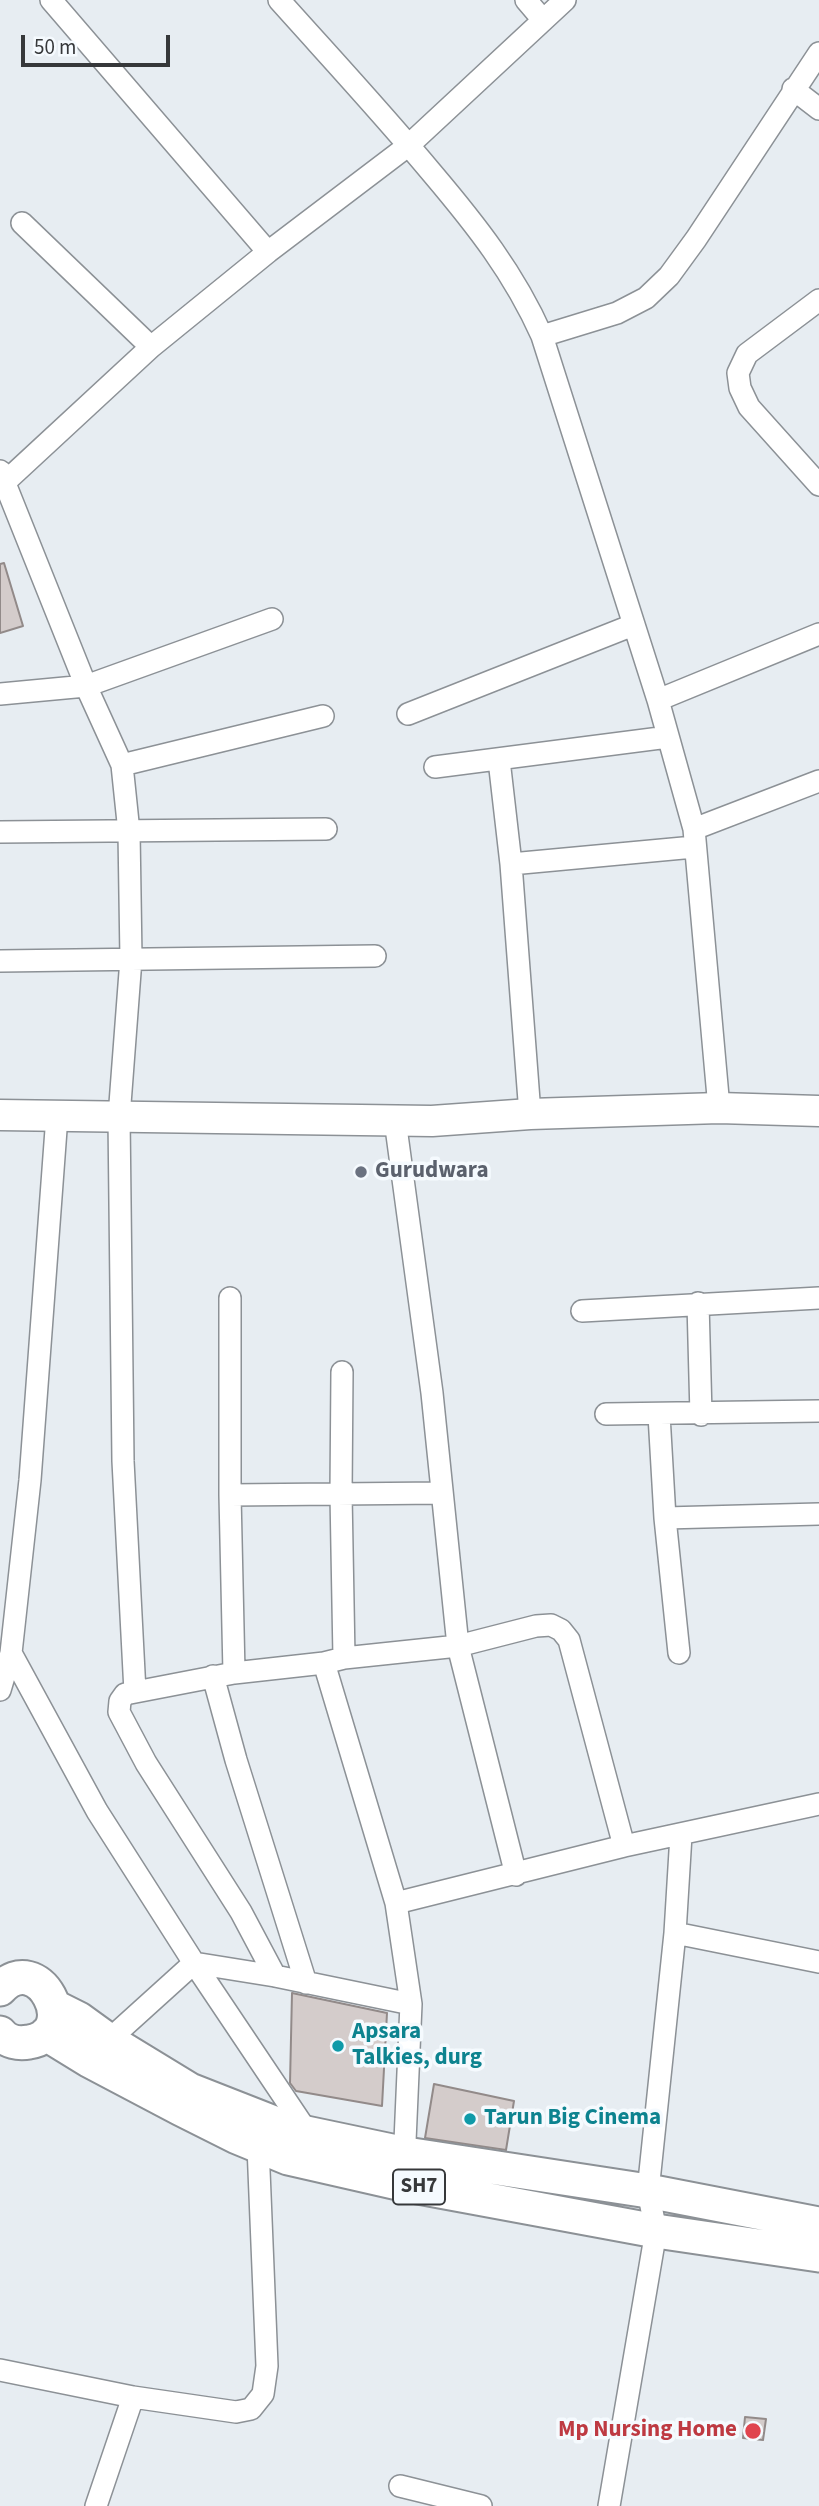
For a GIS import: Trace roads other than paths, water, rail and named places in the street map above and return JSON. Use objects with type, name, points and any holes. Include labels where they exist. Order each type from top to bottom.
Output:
[{"type":"main road","name":"SH7","points":[[6,1976],[28,1979],[46,1989],[50,2020],[99,2050],[192,2115],[288,2158],[648,2191],[819,2224]]},
{"type":"main road","points":[[1,2041],[33,2042],[50,2020]]},
{"type":"main road","name":"SH7","points":[[99,2050],[190,2090],[292,2130],[308,2133],[404,2169],[656,2231],[819,2255]]},
{"type":"street","points":[[51,0],[268,252]]},
{"type":"street","points":[[279,0],[408,145],[485,237],[523,298],[540,332],[658,700],[694,838],[719,1108]]},
{"type":"street","points":[[526,0],[543,20]]},
{"type":"street","points":[[135,1692],[123,1461],[119,1116],[131,959],[129,832],[122,765],[86,686],[1,480],[151,347],[268,252],[408,145],[565,0]]},
{"type":"street","points":[[540,332],[617,313],[646,298],[669,276],[819,53]]},
{"type":"street","points":[[793,89],[819,109]]},
{"type":"street","points":[[22,223],[151,347]]},
{"type":"street","points":[[819,300],[747,354],[738,373],[740,388],[749,407],[819,485]]},
{"type":"street","points":[[0,694],[86,686],[272,620]]},
{"type":"street","points":[[408,714],[634,625]]},
{"type":"street","points":[[658,700],[819,634]]},
{"type":"street","points":[[122,765],[323,716]]},
{"type":"street","points":[[435,767],[668,737]]},
{"type":"street","points":[[499,760],[511,864],[530,1114]]},
{"type":"street","points":[[511,864],[694,838],[819,781]]},
{"type":"street","points":[[0,832],[326,829]]},
{"type":"street","points":[[0,961],[375,956]]},
{"type":"street","points":[[0,1115],[432,1121],[530,1114],[719,1108],[819,1111]]},
{"type":"street","points":[[0,1690],[11,1653],[30,1480],[57,1115]]},
{"type":"street","points":[[395,1121],[432,1393],[457,1646],[516,1875]]},
{"type":"street","points":[[230,1298],[230,1495],[224,1674],[236,1760],[306,1983]]},
{"type":"street","points":[[582,1311],[819,1298]]},
{"type":"street","points":[[698,1303],[701,1415]]},
{"type":"street","points":[[342,1373],[341,1494],[334,1660],[396,1903],[411,2004],[404,2169]]},
{"type":"street","points":[[606,1415],[819,1411]]},
{"type":"street","points":[[659,1415],[665,1518],[679,1653]]},
{"type":"street","points":[[230,1495],[442,1493]]},
{"type":"street","points":[[665,1518],[819,1514]]},
{"type":"street","points":[[275,1976],[241,1912],[146,1763],[120,1712],[120,1701],[125,1694],[224,1674],[457,1646],[536,1626],[551,1625],[561,1630],[569,1640],[624,1846]]},
{"type":"street","points":[[11,1653],[97,1811],[194,1964],[308,2133]]},
{"type":"street","points":[[396,1903],[624,1846],[819,1804]]},
{"type":"street","points":[[610,2506],[656,2231],[648,2191],[675,1933],[681,1835]]},
{"type":"street","points":[[675,1933],[819,1962]]},
{"type":"street","points":[[194,1964],[275,1976],[411,2004]]},
{"type":"street","points":[[99,2050],[194,1964]]},
{"type":"street","points":[[0,2370],[133,2397],[236,2412],[251,2409],[263,2394],[267,2366],[258,2146]]},
{"type":"street","points":[[96,2506],[133,2397]]},
{"type":"street","points":[[400,2486],[480,2506]]},
{"type":"place","name":"Gurudwara","points":[[361,1172]]},
{"type":"place","name":"Apsara Talkies, durg","points":[[338,2046]]},
{"type":"place","name":"Tarun Big Cinema","points":[[470,2119]]},
{"type":"place","name":"Mp Nursing Home","points":[[753,2431]]}]
